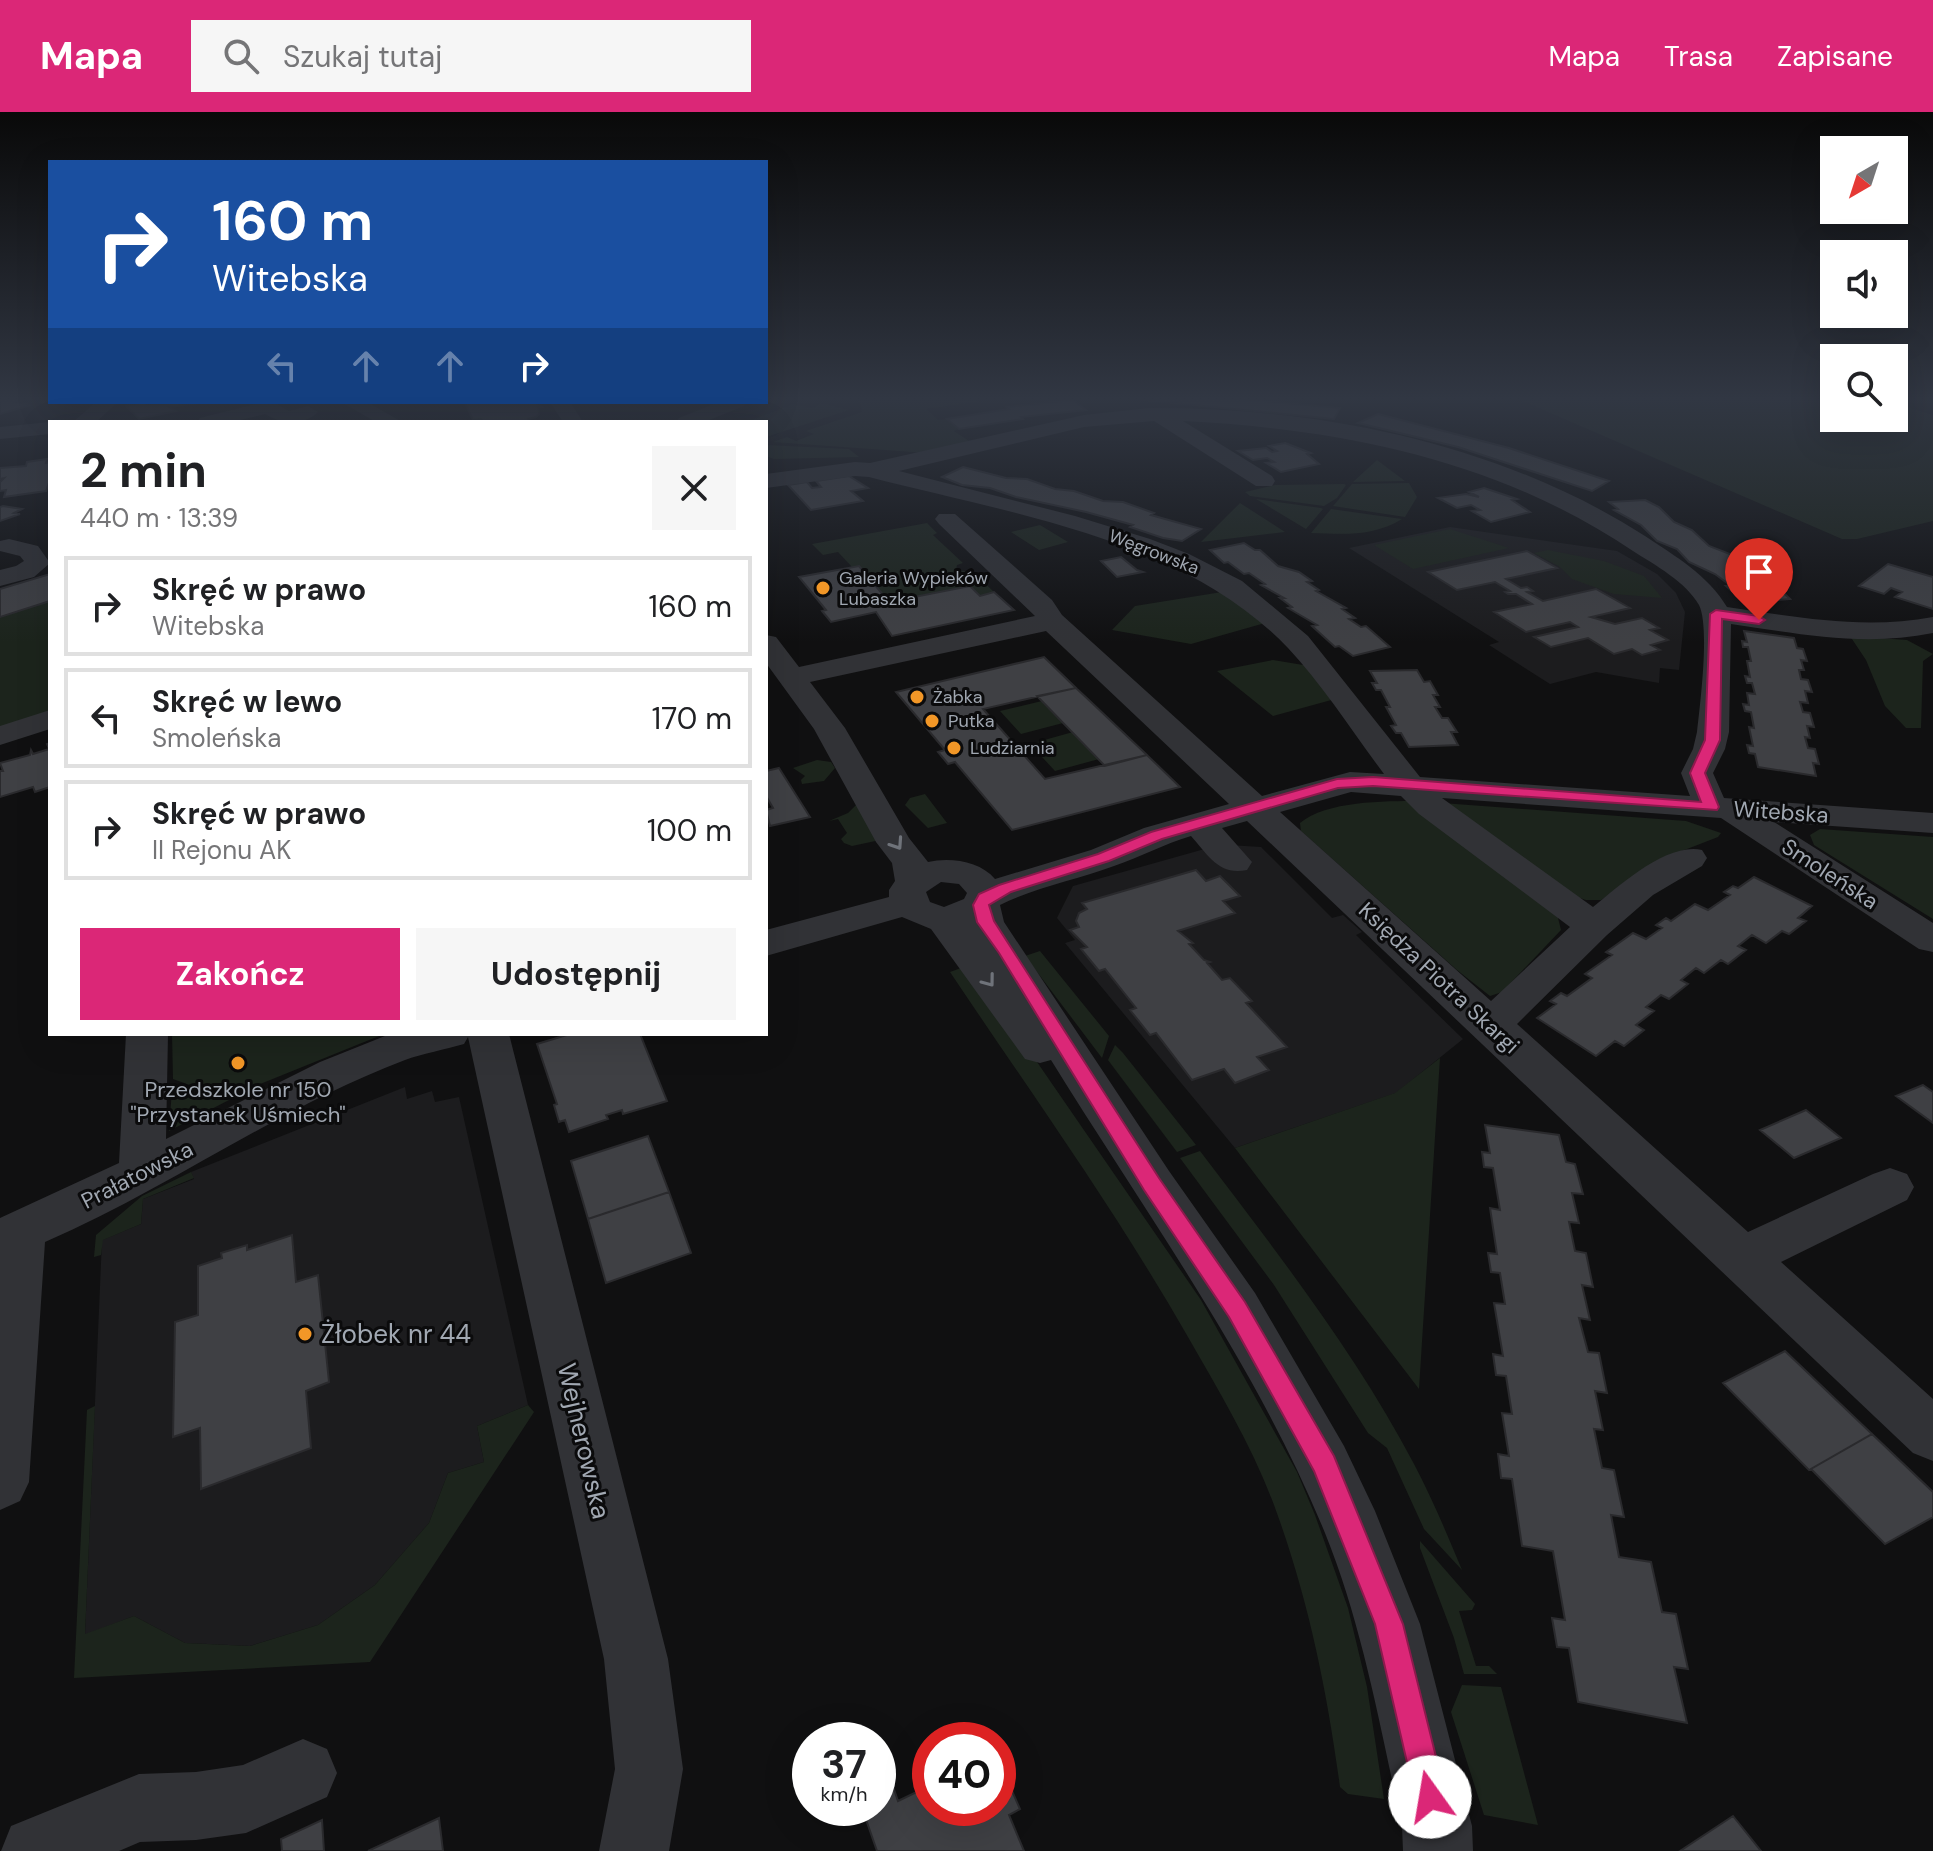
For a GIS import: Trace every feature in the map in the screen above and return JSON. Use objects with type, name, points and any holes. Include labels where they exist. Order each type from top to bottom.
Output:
[{"type":"street","name":"Węgrowska","points":[[909,480],[1067,521],[1141,544],[1188,563],[1233,587],[1298,642],[1409,785],[1431,807],[1594,926]]},
{"type":"street","points":[[1523,480],[1571,501],[1638,542],[1705,595],[1716,614],[1713,740],[1697,773],[1720,808]]},
{"type":"street","name":"Księdza Piotra Skargi","points":[[947,519],[1042,606],[1052,621],[1256,806],[1933,1435]]},
{"type":"street","points":[[4,548],[36,531]]},
{"type":"street","points":[[0,578],[25,572],[38,562],[29,551],[4,548]]},
{"type":"street","points":[[1716,614],[1874,632],[1901,633],[1933,625]]},
{"type":"street","points":[[789,678],[1052,621]]},
{"type":"street","points":[[768,646],[829,728],[894,842],[910,862],[951,893],[1041,1049],[1152,1184],[1237,1309],[1275,1374],[1324,1465],[1354,1532],[1389,1624],[1437,1826],[1438,1851]]},
{"type":"street","points":[[0,736],[48,720]]},
{"type":"street","name":"Witebska","points":[[951,893],[1005,888],[1104,858],[1156,835],[1337,784],[1409,785],[1933,823]]},
{"type":"street","name":"Smoleńska","points":[[1720,808],[1933,940]]},
{"type":"street","points":[[1198,823],[1234,862]]},
{"type":"street","points":[[1490,1026],[1594,926],[1640,887],[1689,858]]},
{"type":"street","points":[[768,942],[951,893]]},
{"type":"street","points":[[142,1175],[147,1036]]},
{"type":"street","name":"Prałatowska","points":[[11,1235],[142,1175],[255,1114],[386,1051],[442,1036]]},
{"type":"street","name":"Wejherowska","points":[[488,1036],[636,1659],[649,1769],[634,1851]]},
{"type":"street","points":[[1741,1258],[1890,1187]]},
{"type":"street","points":[[0,1482],[11,1235]]},
{"type":"street","points":[[36,1851],[139,1808],[196,1806],[246,1799],[303,1773]]},
{"type":"shaded area","points":[[1355,480],[1405,481],[1353,482]]},
{"type":"shaded area","points":[[1706,480],[1933,480],[1933,521],[1857,539],[1842,539]]},
{"type":"shaded area","points":[[1409,483],[1417,497],[1405,517],[1333,506],[1352,484]]},
{"type":"shaded area","points":[[1275,485],[1346,485],[1337,498],[1324,506],[1250,496],[1245,492]]},
{"type":"shaded area","points":[[1256,499],[1321,508],[1323,509],[1306,529]]},
{"type":"shaded area","points":[[1240,503],[1285,532],[1201,542]]},
{"type":"shaded area","points":[[1331,509],[1402,519],[1369,532],[1311,533]]},
{"type":"shaded area","points":[[927,523],[937,533],[933,535],[963,563],[957,565],[956,570],[973,572],[994,592],[980,596],[970,586],[889,602],[859,566],[852,567],[838,552],[823,555],[812,544]]},
{"type":"shaded area","points":[[1040,525],[1068,542],[1039,550],[1011,532]]},
{"type":"shaded area","points":[[1450,527],[1617,551],[1657,574],[1676,593],[1685,612],[1679,670],[1660,668],[1659,683],[1596,672],[1550,684],[1489,645],[1499,642],[1349,548]]},
{"type":"shaded area","points":[[1450,529],[1509,548],[1413,569],[1374,545]]},
{"type":"shaded area","points":[[1548,550],[1604,561],[1644,576],[1662,598],[1614,594],[1572,579],[1560,567],[1534,553]]},
{"type":"shaded area","points":[[1222,592],[1265,623],[1191,644],[1112,630],[1135,606]]},
{"type":"shaded area","points":[[48,602],[48,714],[0,730],[0,617]]},
{"type":"shaded area","points":[[1850,636],[1907,640],[1933,654],[1923,661],[1921,728],[1906,728],[1885,706],[1866,660]]},
{"type":"shaded area","points":[[1273,660],[1309,666],[1335,699],[1273,716],[1217,671]]},
{"type":"shaded area","points":[[1042,701],[1052,711],[1091,702],[1132,741],[1091,751],[1099,759],[1055,771],[1030,744],[1073,732],[1063,723],[1021,734],[1000,711]]},
{"type":"shaded area","points":[[817,760],[831,762],[835,768],[824,781],[802,784],[805,776],[793,768]]},
{"type":"shaded area","points":[[925,794],[947,823],[928,828],[905,805],[910,798]]},
{"type":"shaded area","points":[[1418,801],[1557,914],[1561,930],[1502,992],[1490,996],[1457,970],[1301,831],[1300,823],[1340,806]]},
{"type":"shaded area","points":[[1442,803],[1686,821],[1721,833],[1718,837],[1669,856],[1601,900],[1586,900],[1565,893]]},
{"type":"shaded area","points":[[857,804],[880,840],[852,846],[841,839],[847,833],[838,819],[829,821],[848,813]]},
{"type":"shaded area","points":[[1820,829],[1933,837],[1933,919],[1814,845],[1810,835]]},
{"type":"shaded area","points":[[1229,845],[1261,847],[1332,918],[1343,915],[1362,932],[1356,935],[1463,1039],[1396,1093],[1235,1148],[1065,943],[1075,940],[1057,918],[1073,886]]},
{"type":"shaded area","points":[[1040,951],[1109,1036],[1102,1058],[1025,956]]},
{"type":"shaded area","points":[[961,968],[1026,1046],[1201,1300],[1297,1472],[1348,1608],[1367,1687],[1384,1799],[1348,1794],[1340,1787],[1329,1715],[1306,1609],[1274,1505],[1245,1440],[1132,1244],[950,972]]},
{"type":"shaded area","name":"Przedszkole nr 150 \"Przystanek Uśmiech\"","points":[[172,1036],[379,1036],[243,1091],[198,1088],[173,1079]]},
{"type":"shaded area","points":[[1115,1045],[1196,1145],[1177,1152],[1108,1060]]},
{"type":"shaded area","points":[[1440,1058],[1419,1389],[1235,1148],[1395,1093]]},
{"type":"shaded area","name":"Żłobek nr 44","points":[[405,1087],[407,1099],[432,1091],[435,1102],[459,1097],[528,1405],[477,1426],[484,1462],[448,1473],[429,1523],[375,1585],[318,1625],[250,1646],[185,1643],[134,1616],[85,1635],[102,1240],[141,1224],[143,1199],[194,1179],[191,1172]]},
{"type":"shaded area","points":[[172,1089],[200,1097],[229,1100],[169,1131]]},
{"type":"shaded area","points":[[1200,1151],[1313,1303],[1366,1382],[1421,1477],[1462,1570],[1424,1529],[1387,1448],[1368,1433],[1274,1285],[1180,1158]]},
{"type":"shaded area","points":[[191,1172],[194,1178],[143,1199],[141,1224],[103,1240],[101,1255],[94,1257],[96,1235],[142,1196]]},
{"type":"shaded area","points":[[528,1405],[534,1412],[370,1662],[74,1678],[87,1410],[95,1406],[85,1634],[134,1616],[185,1643],[250,1646],[318,1625],[375,1585],[429,1523],[448,1473],[484,1462],[477,1426]]},
{"type":"shaded area","points":[[1420,1541],[1475,1604],[1472,1610],[1459,1611],[1476,1666],[1489,1666],[1497,1674],[1464,1674]]},
{"type":"shaded area","points":[[1462,1685],[1501,1687],[1538,1825],[1484,1815],[1451,1712]]},
{"type":"building","points":[[48,480],[48,486],[46,491],[4,497],[6,490],[0,491],[0,482]]},
{"type":"building","points":[[856,480],[868,488],[851,491],[863,501],[811,510],[788,485],[807,482],[812,488],[821,487],[816,481]]},
{"type":"building","points":[[950,480],[1030,480],[1103,501],[1123,502],[1154,513],[1151,515],[1201,529],[1182,541],[1163,538],[1130,527],[1133,525],[1086,512],[1016,497],[990,488],[962,485]]},
{"type":"building","points":[[1559,480],[1609,481],[1592,491]]},
{"type":"building","points":[[1484,488],[1517,499],[1512,500],[1530,512],[1491,522],[1472,511],[1480,510],[1471,505],[1457,508],[1438,498],[1466,494],[1479,497],[1469,492]]},
{"type":"building","points":[[1645,500],[1659,507],[1674,522],[1692,530],[1709,546],[1730,554],[1748,571],[1769,579],[1790,599],[1750,602],[1733,592],[1726,586],[1731,586],[1715,574],[1689,562],[1677,549],[1657,541],[1641,525],[1614,510],[1618,509],[1609,502]]},
{"type":"building","points":[[0,507],[22,509],[14,513],[20,514],[0,521]]},
{"type":"building","points":[[1244,543],[1260,550],[1278,566],[1299,572],[1312,581],[1307,582],[1319,590],[1316,591],[1346,608],[1342,609],[1355,618],[1349,619],[1361,627],[1366,626],[1390,647],[1353,656],[1339,646],[1335,647],[1312,626],[1317,625],[1288,608],[1292,607],[1280,598],[1284,598],[1261,585],[1265,584],[1249,573],[1244,574],[1228,562],[1224,563],[1210,550]]},
{"type":"building","points":[[1527,551],[1557,568],[1506,579],[1521,588],[1527,587],[1533,591],[1527,592],[1543,601],[1596,589],[1630,608],[1591,617],[1615,624],[1642,618],[1659,628],[1650,630],[1668,640],[1651,645],[1660,650],[1642,655],[1632,649],[1614,654],[1588,638],[1551,647],[1534,637],[1578,627],[1570,622],[1526,632],[1494,612],[1532,604],[1516,594],[1508,594],[1505,592],[1510,591],[1495,582],[1457,590],[1428,572]]},
{"type":"building","points":[[1121,557],[1143,572],[1117,577],[1101,561]]},
{"type":"building","points":[[1888,564],[1933,577],[1933,609],[1895,597],[1902,592],[1891,588],[1884,594],[1859,586]]},
{"type":"building","points":[[859,566],[889,602],[970,586],[980,596],[994,592],[1014,610],[892,636],[876,612],[831,622],[822,611],[826,610],[799,577]]},
{"type":"building","points":[[48,575],[48,602],[0,617],[0,589]]},
{"type":"building","points":[[1744,631],[1794,638],[1797,648],[1803,649],[1807,661],[1801,660],[1804,670],[1799,670],[1801,679],[1808,680],[1812,692],[1805,691],[1808,703],[1800,702],[1803,712],[1810,713],[1814,727],[1807,726],[1810,738],[1805,737],[1808,748],[1815,749],[1819,764],[1813,763],[1816,776],[1758,767],[1755,754],[1749,753],[1747,745],[1753,746],[1749,727],[1754,728],[1751,712],[1745,711],[1743,704],[1749,705],[1747,693],[1755,694],[1752,683],[1747,683],[1745,676],[1750,677],[1747,661],[1751,661],[1748,647],[1743,647],[1742,641],[1747,642]]},
{"type":"building","points":[[1044,657],[1076,688],[983,709],[1045,779],[1147,755],[1180,787],[1012,830],[955,762],[948,764],[938,752],[945,750],[896,692]]},
{"type":"building","points":[[1417,670],[1424,682],[1430,681],[1438,695],[1433,695],[1440,707],[1435,707],[1442,718],[1448,718],[1457,732],[1451,732],[1458,745],[1409,747],[1401,733],[1396,733],[1391,726],[1396,725],[1386,707],[1390,707],[1381,690],[1376,690],[1372,683],[1377,683],[1370,671]]},
{"type":"building","points":[[1076,688],[1147,755],[1105,766],[1037,696]]},
{"type":"building","points":[[48,749],[48,788],[35,792],[33,787],[0,797],[0,771],[3,771],[0,763],[30,755],[31,750],[33,754]]},
{"type":"building","points":[[779,768],[810,817],[770,826],[768,809],[773,808],[768,799],[768,771]]},
{"type":"building","points":[[1196,870],[1206,881],[1220,876],[1240,896],[1223,901],[1235,913],[1178,931],[1193,943],[1189,944],[1210,962],[1207,963],[1222,980],[1230,978],[1252,1001],[1246,1003],[1287,1047],[1257,1057],[1269,1070],[1235,1083],[1224,1069],[1192,1080],[1156,1033],[1150,1035],[1130,1010],[1136,1008],[1105,969],[1099,971],[1081,949],[1087,947],[1070,930],[1079,927],[1076,921],[1079,913],[1087,909],[1082,903]]},
{"type":"building","points":[[1754,877],[1812,906],[1798,918],[1806,921],[1789,934],[1782,931],[1766,943],[1752,935],[1738,946],[1746,950],[1728,964],[1721,960],[1704,973],[1696,968],[1681,980],[1688,984],[1669,999],[1661,995],[1646,1007],[1654,1011],[1636,1025],[1644,1030],[1624,1046],[1615,1041],[1596,1056],[1537,1018],[1556,1004],[1550,1001],[1561,993],[1567,996],[1592,978],[1585,974],[1612,955],[1606,952],[1633,933],[1646,939],[1662,928],[1656,925],[1666,918],[1671,921],[1695,904],[1708,910],[1730,895],[1724,892],[1733,886],[1738,888]]},
{"type":"building","points":[[563,1036],[641,1036],[667,1101],[623,1114],[622,1110],[606,1115],[608,1119],[569,1132],[565,1120],[559,1122],[554,1105],[557,1104],[537,1044]]},
{"type":"building","points":[[1923,1085],[1933,1092],[1933,1123],[1896,1096]]},
{"type":"building","points":[[1806,1110],[1841,1138],[1794,1158],[1760,1130]]},
{"type":"building","points":[[1485,1125],[1559,1135],[1566,1162],[1575,1164],[1583,1194],[1572,1193],[1579,1223],[1569,1222],[1575,1251],[1586,1253],[1593,1287],[1582,1285],[1590,1320],[1579,1318],[1588,1352],[1599,1353],[1607,1393],[1595,1391],[1603,1430],[1594,1429],[1602,1468],[1614,1470],[1624,1517],[1611,1515],[1619,1557],[1651,1562],[1662,1612],[1676,1614],[1688,1669],[1674,1667],[1687,1723],[1578,1702],[1569,1648],[1557,1647],[1552,1618],[1565,1620],[1553,1551],[1522,1546],[1512,1479],[1501,1478],[1498,1454],[1509,1456],[1502,1413],[1512,1414],[1506,1376],[1496,1375],[1493,1354],[1503,1356],[1494,1303],[1505,1304],[1500,1273],[1491,1272],[1488,1253],[1497,1254],[1490,1208],[1500,1210],[1493,1168],[1484,1167],[1482,1152],[1490,1153]]},
{"type":"building","points":[[648,1136],[669,1192],[588,1219],[571,1161]]},
{"type":"building","points":[[669,1192],[691,1253],[606,1283],[588,1219]]},
{"type":"building","points":[[292,1235],[296,1282],[318,1275],[329,1382],[306,1391],[311,1448],[201,1489],[200,1428],[173,1437],[175,1322],[198,1315],[198,1266],[222,1258],[221,1253],[247,1245],[247,1250]]},
{"type":"building","points":[[1785,1351],[1872,1434],[1809,1470],[1723,1383]]},
{"type":"building","points":[[1872,1434],[1933,1492],[1933,1517],[1885,1544],[1811,1469]]},
{"type":"building","points":[[912,1794],[912,1826],[1014,1826],[1024,1851],[877,1851],[868,1826],[896,1826],[896,1795],[898,1801]]},
{"type":"building","points":[[1733,1816],[1761,1851],[1680,1851]]},
{"type":"building","points":[[439,1818],[443,1851],[368,1851]]},
{"type":"building","points":[[322,1820],[324,1851],[282,1851],[281,1839]]},
{"type":"place","name":"Galeria Wypieków Lubaszka","points":[[823,588]]},
{"type":"place","name":"Żabka","points":[[917,697]]},
{"type":"place","name":"Putka","points":[[932,721]]},
{"type":"place","name":"Ludziarnia","points":[[954,748]]},
{"type":"place","name":"Przedszkole nr 150 \"Przystanek Uśmiech\"","points":[[238,1063]]},
{"type":"place","name":"Żłobek nr 44","points":[[305,1334]]},
{"type":"route","points":[[1430,1797],[1389,1624],[1354,1532],[1324,1465],[1237,1309],[1152,1184],[1006,950],[985,922],[981,905],[985,898],[1005,888],[1104,858],[1156,835],[1350,782],[1711,807],[1697,773],[1713,740],[1716,614],[1759,620]]}]
